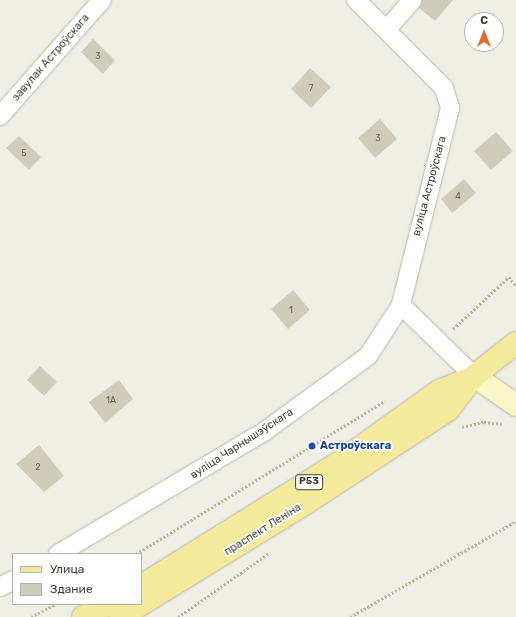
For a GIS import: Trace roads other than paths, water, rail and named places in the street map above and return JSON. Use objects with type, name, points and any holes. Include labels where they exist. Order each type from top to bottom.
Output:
[{"type":"main road","name":"праспект Леніна","points":[[142,604],[306,503],[448,410],[474,376],[516,343]]},
{"type":"main road","name":"праспект Леніна","points":[[142,585],[340,462],[439,391],[474,376]]},
{"type":"main road","points":[[474,376],[516,405]]},
{"type":"main road","points":[[83,617],[107,605]]},
{"type":"main road","name":"праспект Леніна","points":[[120,617],[140,605]]},
{"type":"street","name":"завулак Астроўскага","points":[[0,116],[102,0]]},
{"type":"street","name":"вуліца Астроўскага","points":[[356,0],[388,28],[444,88],[450,108],[401,305]]},
{"type":"street","points":[[388,28],[412,0]]},
{"type":"street","points":[[401,305],[474,376]]},
{"type":"street","name":"вуліца Чарнышэўскага","points":[[60,553],[266,431],[368,356],[401,305]]},
{"type":"street","points":[[0,586],[12,580]]},
{"type":"place","name":"Астроўскага","points":[[312,446]]}]
